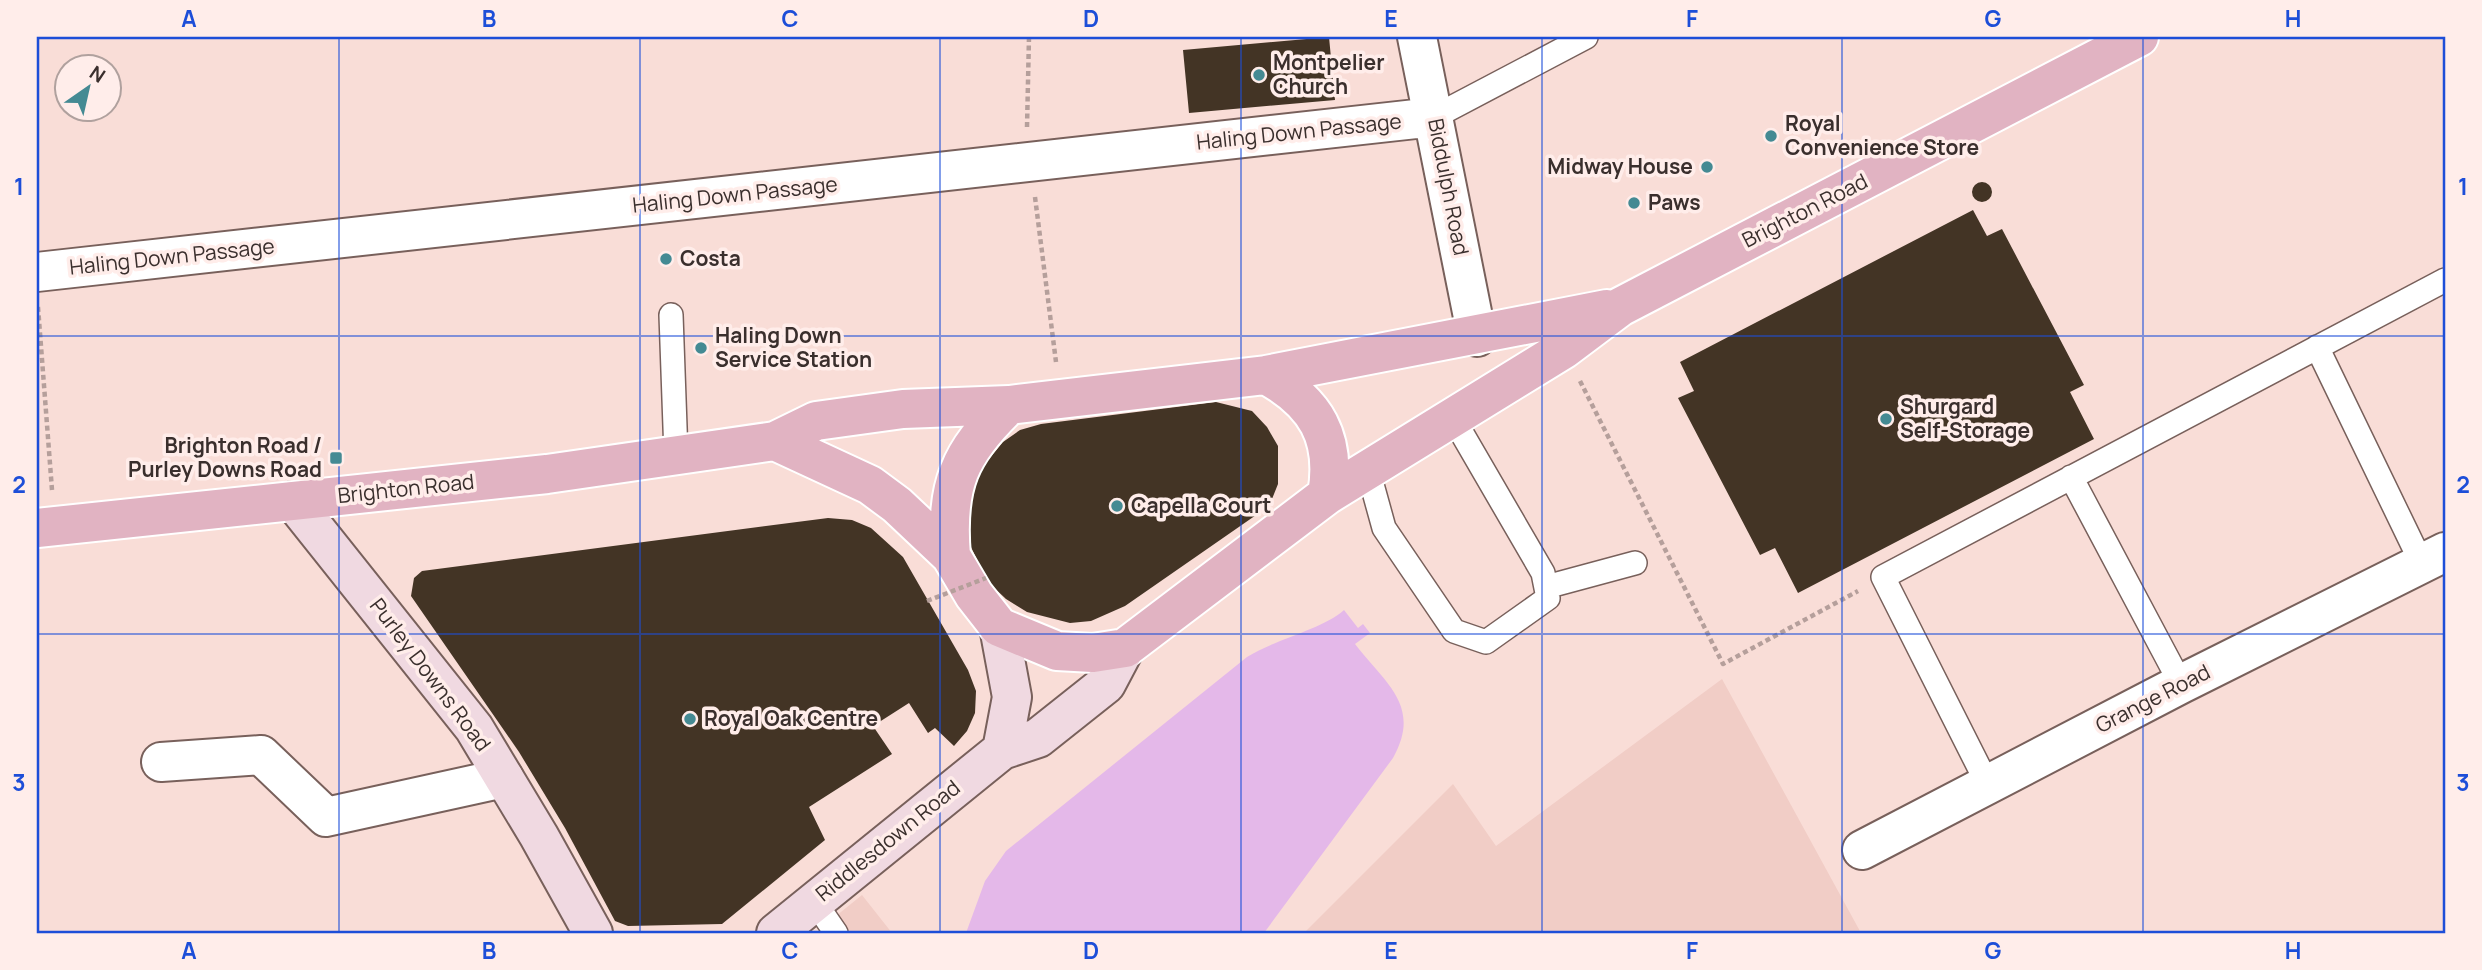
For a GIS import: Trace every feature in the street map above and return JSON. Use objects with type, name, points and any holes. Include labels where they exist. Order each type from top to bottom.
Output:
[{"type":"main road","name":"Brighton Road","points":[[1620,307],[2137,37]]},
{"type":"main road","points":[[775,441],[816,421],[904,409],[1009,404],[1266,375],[1477,337],[1620,307]]},
{"type":"main road","points":[[775,441],[870,485],[897,505],[951,555],[974,595],[999,627],[1032,643],[1058,650],[1093,653],[1125,648],[1327,495],[1564,349],[1620,307]]},
{"type":"main road","points":[[1266,375],[1299,397],[1320,425],[1331,462],[1327,495]]},
{"type":"main road","points":[[951,555],[949,506],[962,459],[975,439],[1009,404]]},
{"type":"main road","name":"Brighton Road","points":[[46,527],[547,474],[775,441]]},
{"type":"street","name":"Biddulph Road","points":[[1417,37],[1477,337]]},
{"type":"street","name":"Haling Down Passage","points":[[37,285],[1028,162],[1434,117]]},
{"type":"street","name":"Purley Downs Road","points":[[293,501],[474,729],[593,933]]},
{"type":"street","name":"Grange Road","points":[[1863,850],[2181,684],[2434,558]]},
{"type":"street","points":[[999,627],[1012,697],[1002,750]]},
{"type":"street","name":"Riddlesdown Road","points":[[776,933],[1002,750],[1038,738],[1106,684],[1125,648]]},
{"type":"street","points":[[161,761],[261,755],[326,817],[504,778]]},
{"type":"lane","points":[[1434,117],[1586,37]]},
{"type":"lane","points":[[1987,785],[1883,577],[2445,280]]},
{"type":"lane","points":[[671,315],[676,455]]},
{"type":"lane","points":[[2318,347],[2434,558]]},
{"type":"lane","points":[[1368,470],[1384,528],[1454,631],[1486,642],[1548,598],[1543,573],[1453,418]]},
{"type":"lane","points":[[2071,477],[2181,684]]},
{"type":"lane","points":[[1546,587],[1635,563]]},
{"type":"lane","points":[[814,901],[836,933]]},
{"type":"path","points":[[1029,37],[1028,162],[1057,369]]},
{"type":"path","points":[[37,285],[46,527]]},
{"type":"path","points":[[1564,349],[1723,664],[1883,577]]},
{"type":"path","points":[[927,601],[986,578]]},
{"type":"shaded area","points":[[1344,610],[1358,628],[1363,624],[1370,633],[1355,644],[1396,696],[1404,724],[1401,740],[1393,758],[1264,933],[966,933],[985,881],[1006,851],[1247,657],[1324,623]]},
{"type":"shaded area","points":[[1722,679],[1861,933],[1304,933],[1453,784],[1496,846]]},
{"type":"shaded area","points":[[862,895],[892,933],[815,933]]},
{"type":"building","name":"Montpelier Church","points":[[1329,37],[1335,100],[1189,113],[1183,50]]},
{"type":"building","points":[[1982,182],[1989,185],[1992,192],[1989,199],[1982,202],[1975,199],[1972,192],[1975,185]]},
{"type":"building","name":"Shurgard Self-Storage","points":[[1973,210],[1987,236],[2002,229],[2084,385],[2070,392],[2094,439],[1798,593],[1775,548],[1760,555],[1678,398],[1694,391],[1680,362]]},
{"type":"building","name":"Capella Court","points":[[1216,402],[1252,411],[1267,427],[1278,446],[1278,484],[1272,499],[1259,513],[1125,606],[1091,621],[1070,623],[1027,612],[1006,599],[988,582],[968,541],[968,520],[975,476],[1003,442],[1020,430],[1041,424]]},
{"type":"building","name":"Royal Oak Centre","points":[[828,518],[852,520],[871,528],[903,557],[968,670],[976,691],[975,713],[967,731],[954,746],[935,728],[928,733],[909,703],[873,726],[892,754],[809,807],[825,840],[722,924],[628,926],[615,921],[565,828],[519,752],[411,596],[414,578],[422,571]]},
{"type":"place","name":"Montpelier Church","points":[[1259,75]]},
{"type":"place","name":"Royal Convenience Store","points":[[1771,136]]},
{"type":"place","name":"Midway House","points":[[1707,167]]},
{"type":"place","name":"Paws","points":[[1634,203]]},
{"type":"place","name":"Costa","points":[[666,259]]},
{"type":"place","name":"Haling Down Service Station","points":[[701,348]]},
{"type":"place","name":"Shurgard Self-Storage","points":[[1886,419]]},
{"type":"place","name":"Brighton Road / Purley Downs Road","points":[[336,458]]},
{"type":"place","name":"Capella Court","points":[[1117,506]]},
{"type":"place","name":"Royal Oak Centre","points":[[690,719]]}]
